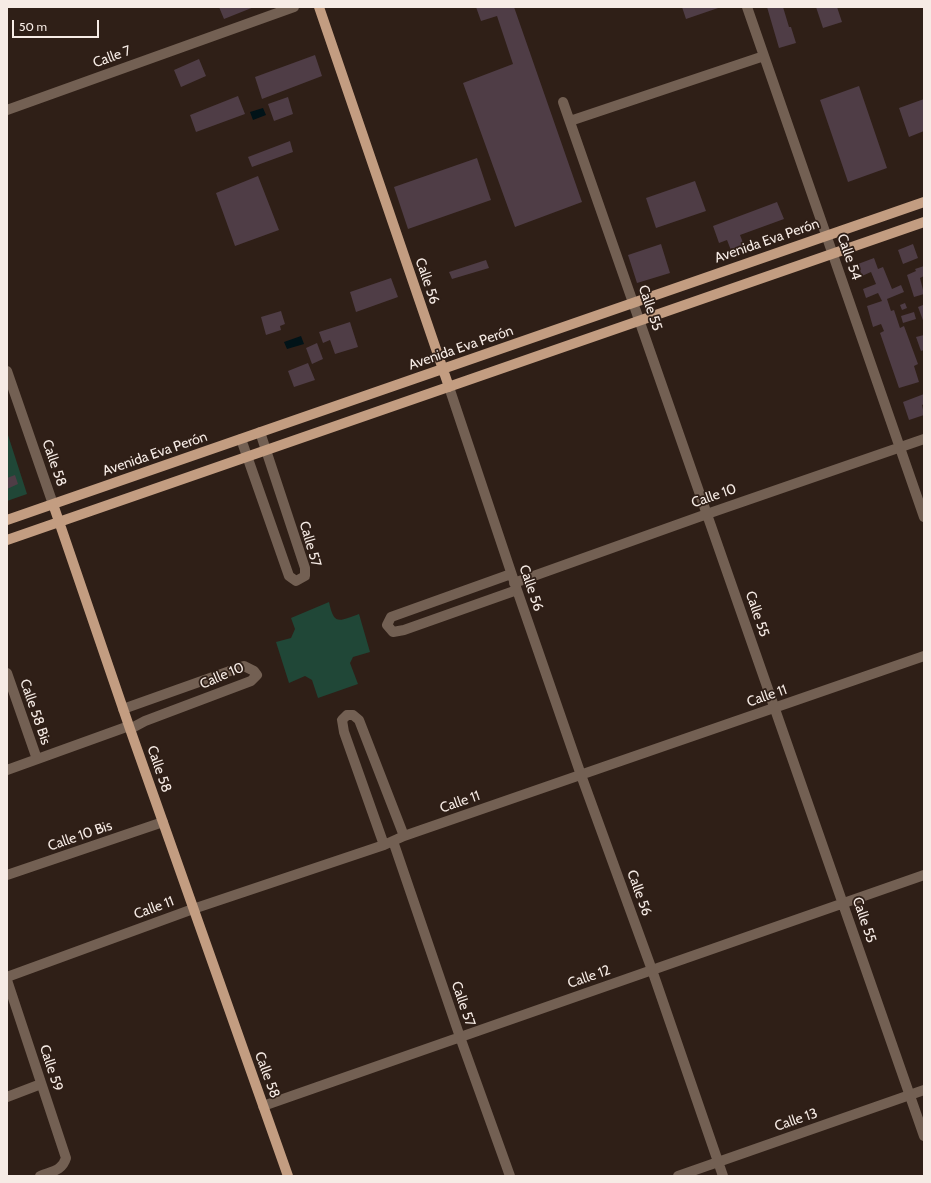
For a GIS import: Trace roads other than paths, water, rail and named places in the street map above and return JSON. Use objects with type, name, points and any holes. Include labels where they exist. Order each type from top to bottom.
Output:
[{"type":"main road","name":"Calle 56","points":[[319,7],[449,387]]},
{"type":"main road","name":"Avenida Eva Perón","points":[[7,520],[924,202]]},
{"type":"main road","points":[[7,540],[924,222]]},
{"type":"main road","name":"Calle 58","points":[[53,504],[193,909],[288,1176]]},
{"type":"street","name":"Calle 7","points":[[7,110],[294,7]]},
{"type":"street","name":"Calle 54","points":[[747,7],[924,517]]},
{"type":"street","points":[[570,121],[764,56]]},
{"type":"street","name":"Calle 55","points":[[563,102],[924,1136]]},
{"type":"street","name":"Calle 58","points":[[7,371],[53,504]]},
{"type":"street","name":"Calle 56","points":[[449,387],[514,582],[581,775],[652,970],[723,1176]]},
{"type":"street","name":"Calle 57","points":[[241,439],[290,576],[296,581],[305,576],[305,568],[265,451],[260,432]]},
{"type":"street","name":"Calle 10","points":[[514,582],[404,630],[393,632],[387,625],[391,617],[514,582],[924,439]]},
{"type":"street","name":"Calle 11","points":[[7,976],[193,909],[388,843],[404,836],[924,656]]},
{"type":"street","name":"Calle 10","points":[[7,770],[130,727],[251,681],[257,675],[254,671],[244,666],[124,709]]},
{"type":"street","name":"Calle 58 Bis","points":[[7,673],[37,760]]},
{"type":"street","name":"Calle 57","points":[[404,836],[359,720],[353,716],[347,715],[342,720],[344,732],[388,843],[510,1176]]},
{"type":"street","name":"Calle 10 Bis","points":[[7,875],[163,822]]},
{"type":"street","name":"Calle 12","points":[[263,1106],[924,874]]},
{"type":"street","name":"Calle 59","points":[[7,980],[66,1158],[64,1165],[60,1168],[40,1176]]},
{"type":"street","points":[[7,1097],[42,1084]]},
{"type":"street","name":"Calle 13","points":[[678,1176],[924,1090]]}]
